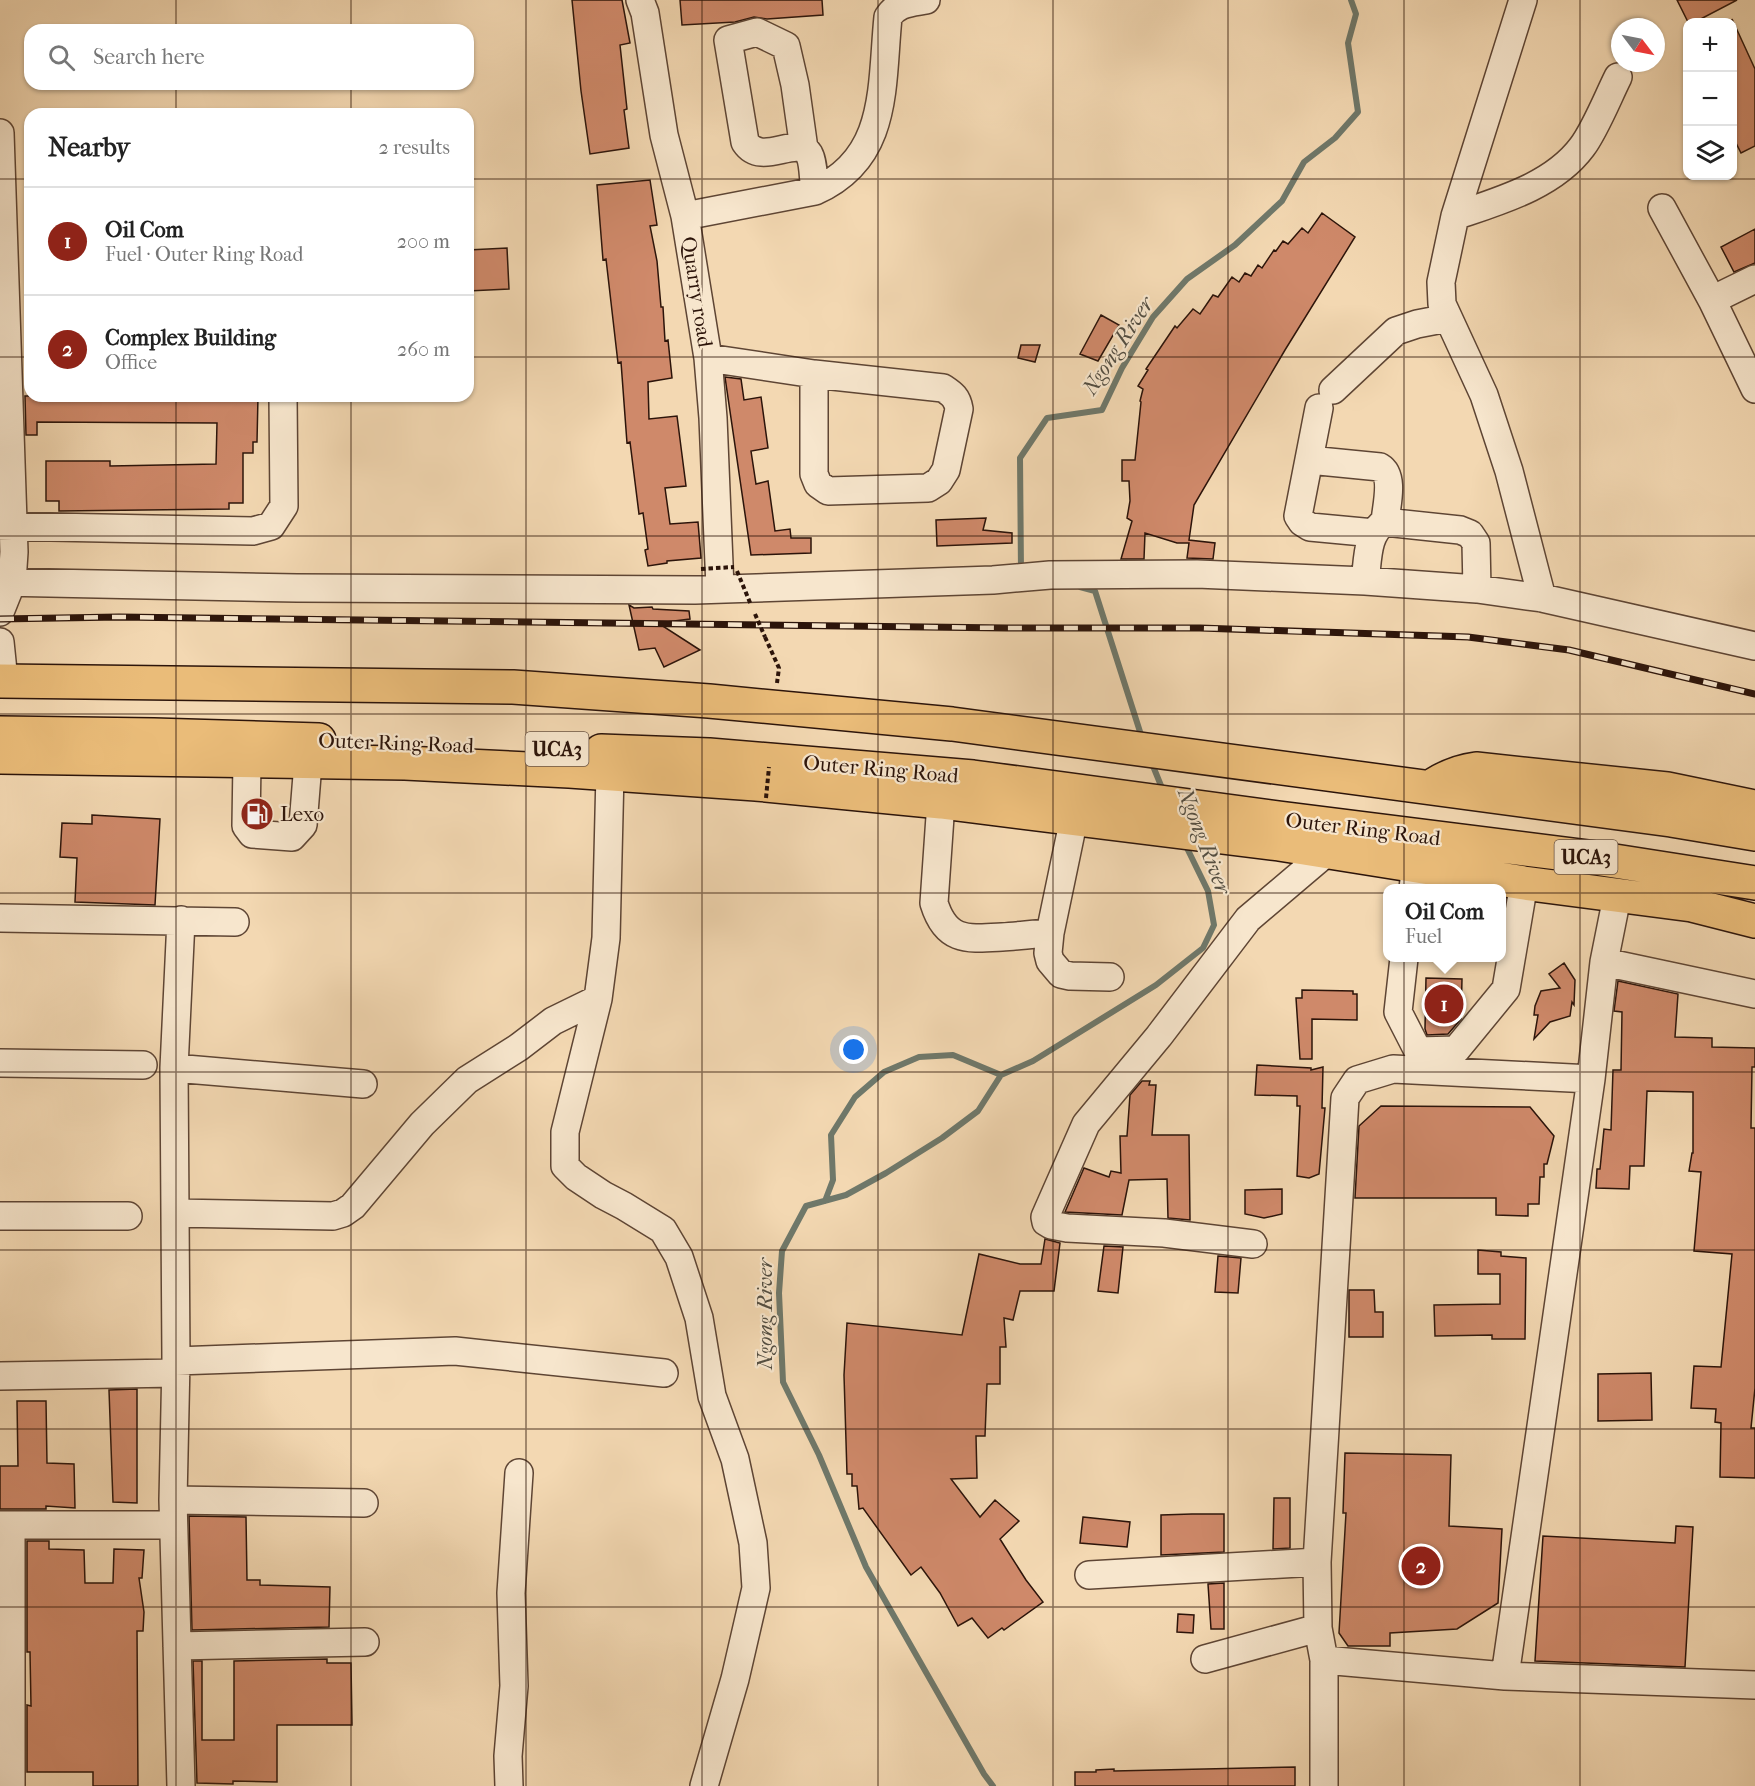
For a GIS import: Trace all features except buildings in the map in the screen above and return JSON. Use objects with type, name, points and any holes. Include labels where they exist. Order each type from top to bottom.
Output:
[{"type":"main road","name":"UCA3","points":[[2,681],[513,687],[709,701],[917,721],[1251,762],[1671,820],[1755,834]]},
{"type":"main road","name":"Outer Ring Road","points":[[0,733],[154,735],[709,755],[973,777],[1116,810]]},
{"type":"main road","points":[[405,763],[451,745]]},
{"type":"main road","name":"UCA3","points":[[0,757],[405,763],[610,773],[756,784],[932,801],[1074,818],[1116,810],[1279,831],[1328,852],[1414,877],[1524,883],[1617,897],[1692,905],[1755,921]]},
{"type":"main road","points":[[889,769],[932,801]]},
{"type":"main road","points":[[1431,786],[1447,777],[1476,769],[1667,789],[1755,807]]},
{"type":"main road","name":"Outer Ring Road","points":[[1279,831],[1589,857],[1755,884]]},
{"type":"street","name":"Quarry road","points":[[640,0],[645,13],[664,135],[685,216],[708,358],[730,575]]},
{"type":"street","points":[[685,216],[815,191],[830,184],[843,174],[872,137],[878,119],[888,17],[893,9],[901,5],[926,0]]},
{"type":"street","points":[[1523,0],[1455,216],[1441,282],[1442,304],[1484,395],[1509,471],[1542,598]]},
{"type":"street","points":[[1455,216],[1509,198],[1562,168],[1583,146],[1618,77]]},
{"type":"street","points":[[804,149],[810,155],[815,191]]},
{"type":"street","points":[[0,612],[14,552],[6,526],[11,351],[1,150]]},
{"type":"street","points":[[1662,208],[1712,300],[1749,360],[1755,389]]},
{"type":"street","points":[[1712,300],[1755,279]]},
{"type":"street","points":[[1448,318],[1396,331],[1326,399],[1309,460],[1298,516],[1302,522],[1310,526],[1460,530],[1470,534],[1476,543],[1477,590]]},
{"type":"street","points":[[708,358],[814,374],[943,388],[953,394],[958,401],[959,409],[946,470],[939,482],[928,488],[828,491],[818,484],[814,474],[814,374]]},
{"type":"street","points":[[6,526],[253,531],[271,526],[284,506],[283,402]]},
{"type":"street","points":[[1309,460],[1380,467],[1385,470],[1388,478],[1379,527],[1371,538],[1365,581]]},
{"type":"street","points":[[6,582],[309,588],[695,590],[730,575],[993,579],[1050,575],[1197,574],[1365,581],[1542,598],[1755,646]]},
{"type":"street","points":[[0,642],[2,681]]},
{"type":"street","points":[[247,761],[246,826],[252,834],[292,837],[303,825],[308,763]]},
{"type":"street","points":[[610,773],[606,938],[598,999],[565,1132],[566,1166],[576,1177],[603,1195],[663,1230],[679,1257],[699,1318],[712,1396],[735,1459],[753,1543],[756,1588],[735,1679],[704,1786]]},
{"type":"street","points":[[932,801],[934,903],[938,915],[947,928],[968,939],[1050,933]]},
{"type":"street","points":[[1074,818],[1050,933],[1048,953],[1050,961],[1061,974],[1110,977]]},
{"type":"street","points":[[1253,1244],[1164,1233],[1067,1228],[1051,1225],[1046,1222],[1045,1217],[1086,1124],[1159,1036],[1248,919],[1328,852]]},
{"type":"street","points":[[1403,962],[1398,1012],[1418,1051],[1456,1050],[1506,989],[1524,883]]},
{"type":"street","points":[[1505,1676],[1591,1079],[1604,962],[1617,897]]},
{"type":"street","points":[[0,918],[235,922]]},
{"type":"street","points":[[181,920],[174,1068],[176,1367],[173,1513],[181,1786]]},
{"type":"street","points":[[1604,962],[1755,994]]},
{"type":"street","points":[[175,1213],[333,1216],[343,1213],[353,1206],[423,1124],[467,1080],[519,1047],[554,1021],[598,999]]},
{"type":"street","points":[[0,1063],[144,1065]]},
{"type":"street","points":[[174,1068],[363,1084]]},
{"type":"street","points":[[1324,1786],[1324,1660],[1318,1628],[1317,1562],[1345,1098],[1357,1080],[1393,1069],[1591,1079]]},
{"type":"street","points":[[0,1216],[128,1216]]},
{"type":"street","points":[[0,1376],[455,1351],[664,1373]]},
{"type":"street","points":[[509,1786],[508,1756],[514,1686],[511,1593],[519,1473]]},
{"type":"street","points":[[11,1786],[5,1525],[364,1503]]},
{"type":"street","points":[[1089,1575],[1317,1562]]},
{"type":"street","points":[[1205,1659],[1318,1628]]},
{"type":"street","points":[[177,1646],[365,1642]]},
{"type":"street","points":[[1324,1660],[1505,1676],[1755,1685]]},
{"type":"path","points":[[701,569],[730,575],[751,605]]},
{"type":"path","points":[[754,614],[779,668],[777,690]]},
{"type":"path","points":[[766,798],[769,767]]},
{"type":"waterway","name":"Ngong River","points":[[1021,571],[1020,458],[1047,418],[1102,410],[1122,368],[1153,317],[1187,279],[1235,245],[1282,201],[1304,162],[1335,138],[1358,112],[1348,43],[1356,14],[1351,0]]},
{"type":"waterway","name":"Ngong River","points":[[1080,587],[1095,591],[1142,738]]},
{"type":"waterway","name":"Ngong River","points":[[1151,761],[1164,793]]},
{"type":"waterway","name":"Ngong River","points":[[993,1786],[866,1567],[819,1455],[783,1382],[779,1293],[782,1251],[806,1206],[846,1195],[942,1138],[978,1111],[1001,1075],[1033,1061],[1156,985],[1203,948],[1214,925],[1208,891],[1185,844]]},
{"type":"waterway","points":[[825,1201],[833,1180],[831,1135],[855,1097],[884,1072],[919,1057],[953,1055],[1001,1075]]},
{"type":"railway","points":[[0,619],[119,617],[1007,628],[1200,628],[1468,637],[1569,650],[1755,694]]},
{"type":"place","name":"Lexo","points":[[257,814]]},
{"type":"place","name":"Oil Com","points":[[1444,1004]]},
{"type":"place","name":"Complex Building","points":[[1421,1566]]}]
